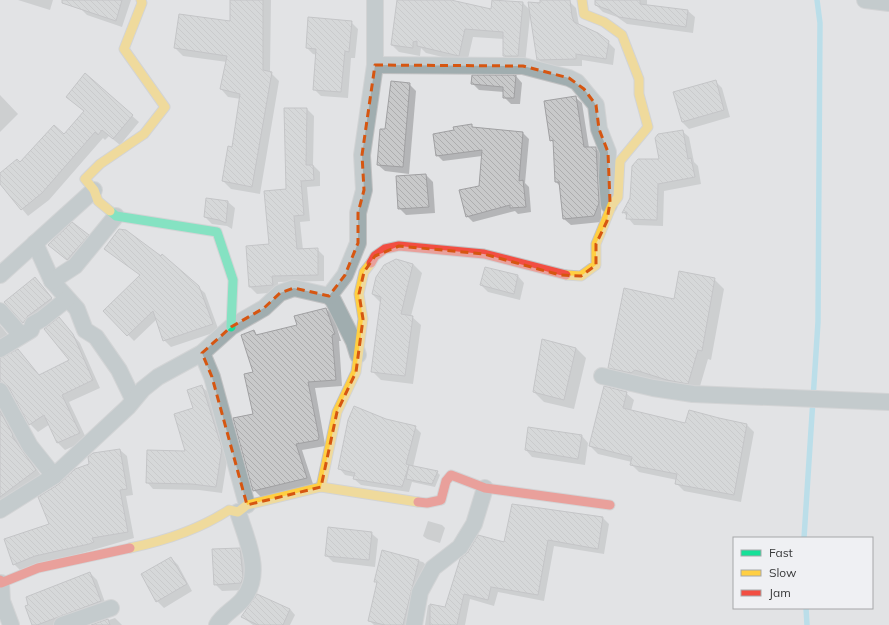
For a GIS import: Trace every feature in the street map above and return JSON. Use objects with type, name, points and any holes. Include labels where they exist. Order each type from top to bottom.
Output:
[{"type":"street","points":[[142,0],[124,49],[164,107],[144,134],[100,164],[85,179],[94,190],[98,201],[116,216],[217,232],[233,280],[231,327]]},
{"type":"street","points":[[329,296],[345,275],[358,243],[358,214],[364,190],[362,155],[375,65],[375,0]]},
{"type":"street","points":[[320,487],[337,412],[356,372],[363,319],[359,294],[364,272],[375,256],[385,249],[399,246],[484,254],[515,261],[560,275],[581,276],[596,264],[596,244],[612,205],[618,197],[620,161],[648,127],[639,94],[639,79],[622,35],[604,22],[584,14],[582,0]]},
{"type":"street","points":[[865,0],[889,3]]},
{"type":"street","points":[[375,65],[523,66],[577,82],[596,105],[599,130],[608,152],[607,178],[610,202],[606,221]]},
{"type":"street","points":[[0,275],[94,190]]},
{"type":"street","points":[[52,281],[75,266],[116,216]]},
{"type":"street","points":[[35,243],[52,281],[77,309],[85,330],[96,337],[119,370],[133,399]]},
{"type":"street","points":[[0,510],[54,476],[128,407],[133,399],[158,377],[202,353],[231,327],[264,308],[280,293],[294,288],[329,296],[333,300],[354,342],[358,355]]},
{"type":"street","points":[[0,349],[31,330],[33,324],[42,320],[67,299]]},
{"type":"street","points":[[0,311],[21,335]]},
{"type":"street","points":[[202,353],[212,377],[252,557],[253,579],[243,598],[224,623]]},
{"type":"street","points":[[602,376],[653,388],[693,394],[889,402]]},
{"type":"street","points":[[0,391],[30,446],[54,476]]},
{"type":"street","points":[[11,625],[1,601],[1,582],[38,568],[145,545],[208,523],[229,510],[242,508],[320,487],[427,503],[441,500],[446,481],[451,475],[486,488],[610,505]]},
{"type":"street","points":[[414,625],[420,592],[433,568],[460,547],[474,524],[486,488]]},
{"type":"street","points":[[62,625],[111,608]]},
{"type":"highlighted area","points":[[375,65],[523,66],[569,78],[584,89],[596,105],[599,129],[608,152],[610,202],[607,221],[596,244],[596,265],[581,276],[560,275],[484,254],[399,246],[375,256],[364,272],[359,294],[363,319],[356,372],[337,412],[321,487],[247,505],[212,377],[202,353],[231,327],[264,308],[280,293],[294,288],[329,296],[345,275],[358,243],[358,213],[364,190],[362,155]]},
{"type":"building","points":[[62,0],[122,0],[116,21],[62,3]]},
{"type":"building","points":[[230,0],[263,0],[263,70],[272,72],[252,187],[222,181],[228,146],[232,147],[240,94],[220,89],[227,56],[174,48],[179,14],[230,21]]},
{"type":"building","points":[[397,0],[451,0],[491,9],[492,0],[523,2],[518,56],[503,56],[503,32],[465,29],[459,56],[417,46],[417,41],[413,42],[413,48],[391,45]]},
{"type":"building","points":[[540,0],[570,0],[574,22],[598,33],[609,41],[606,59],[576,54],[576,59],[537,60],[528,2],[540,3]]},
{"type":"building","points":[[595,0],[640,0],[640,4],[688,10],[686,27],[619,17],[609,10],[595,5]]},
{"type":"building","points":[[308,17],[352,21],[349,52],[345,51],[341,92],[313,90],[316,49],[306,48]]},
{"type":"building","points":[[85,73],[133,115],[113,139],[102,130],[98,135],[95,132],[42,193],[21,210],[0,184],[0,173],[17,159],[20,162],[54,125],[64,134],[84,111],[66,97]]},
{"type":"building","points":[[472,75],[516,75],[514,98],[503,98],[503,87],[471,84]]},
{"type":"building","points":[[716,80],[724,110],[682,122],[673,92]]},
{"type":"building","points":[[391,81],[410,83],[403,167],[377,165],[380,129],[385,129]]},
{"type":"building","points":[[576,96],[584,147],[596,147],[599,203],[594,216],[563,219],[559,182],[555,182],[553,140],[550,141],[544,101]]},
{"type":"building","points":[[284,108],[307,108],[306,165],[313,165],[314,180],[301,181],[304,215],[294,216],[297,249],[318,248],[318,275],[272,276],[273,285],[249,287],[246,246],[269,244],[264,191],[286,189]]},
{"type":"building","points":[[472,124],[472,127],[523,132],[519,181],[523,180],[526,207],[510,208],[510,205],[466,217],[459,190],[479,186],[482,150],[436,156],[433,134],[454,130],[453,127]]},
{"type":"building","points":[[683,130],[688,159],[691,158],[695,177],[658,184],[657,220],[626,219],[627,212],[622,213],[630,198],[632,166],[638,159],[659,159],[655,138],[658,134]]},
{"type":"building","points":[[426,174],[429,207],[398,209],[396,176]]},
{"type":"building","points":[[206,198],[228,201],[226,223],[204,217]]},
{"type":"building","points":[[72,222],[89,235],[67,260],[48,245]]},
{"type":"building","points":[[119,229],[126,230],[161,256],[162,254],[199,286],[213,324],[163,341],[153,311],[127,336],[103,311],[140,275],[104,249]]},
{"type":"building","points":[[396,259],[413,264],[401,314],[413,316],[405,376],[371,372],[381,297],[372,294],[376,277],[384,265]]},
{"type":"building","points":[[485,267],[518,275],[514,294],[480,285]]},
{"type":"building","points":[[679,271],[715,278],[702,351],[698,350],[688,384],[667,380],[635,370],[631,373],[608,368],[624,288],[674,299]]},
{"type":"building","points":[[35,277],[52,298],[28,316],[23,323],[4,302]]},
{"type":"building","points":[[326,308],[335,334],[332,335],[336,380],[308,382],[319,437],[318,440],[296,444],[307,478],[253,491],[233,418],[253,414],[244,374],[253,372],[241,335],[254,330],[256,335],[297,325],[294,316]]},
{"type":"building","points":[[59,317],[73,334],[93,380],[62,395],[80,433],[57,443],[44,415],[29,425],[8,386],[0,382],[0,358],[18,349],[39,375],[69,360],[44,329]]},
{"type":"building","points":[[542,339],[576,348],[564,400],[533,392]]},
{"type":"building","points":[[202,385],[222,448],[216,487],[192,484],[146,483],[147,450],[185,451],[174,414],[193,408],[187,390]]},
{"type":"building","points":[[604,386],[627,392],[623,408],[685,423],[689,410],[747,424],[734,495],[675,484],[677,474],[630,465],[632,457],[589,446]]},
{"type":"building","points":[[354,406],[386,419],[416,426],[406,464],[409,465],[402,487],[353,479],[355,473],[338,469],[348,420]]},
{"type":"building","points":[[0,411],[13,435],[12,436],[36,470],[0,497]]},
{"type":"building","points":[[528,427],[582,435],[578,459],[525,450]]},
{"type":"building","points":[[120,449],[127,489],[120,490],[128,532],[92,538],[94,542],[89,544],[35,556],[13,565],[4,539],[49,524],[38,497],[59,484],[75,469],[89,464],[88,457],[93,453]]},
{"type":"building","points":[[409,465],[438,471],[432,484],[406,479]]},
{"type":"building","points":[[512,504],[603,517],[598,549],[548,540],[538,595],[491,587],[488,600],[464,594],[457,625],[430,625],[430,604],[445,607],[460,559],[468,552],[478,535],[504,542]]},
{"type":"building","points":[[328,527],[372,532],[369,560],[325,556]]},
{"type":"building","points":[[240,548],[243,577],[241,583],[214,585],[212,549]]},
{"type":"building","points":[[382,550],[419,560],[403,625],[385,625],[368,621],[377,582],[374,582]]},
{"type":"building","points":[[171,557],[187,584],[156,602],[141,574]]},
{"type":"building","points":[[90,572],[101,601],[37,625],[32,625],[25,606],[28,605],[26,597]]},
{"type":"building","points":[[257,594],[290,609],[283,625],[258,625],[241,617]]},
{"type":"building","points":[[108,619],[110,625],[91,625]]},
{"type":"waterway","points":[[804,537],[818,322],[820,23],[817,0]]},
{"type":"waterway","points":[[806,609],[807,625]]},
{"type":"traffic: fast","points":[[110,211],[116,216],[217,232],[233,280],[231,327]]},
{"type":"traffic: slow","points":[[110,211],[98,201],[94,190],[85,179],[100,164],[144,134],[165,107],[124,49],[142,3],[141,0]]},
{"type":"traffic: slow","points":[[566,275],[581,276],[596,265],[596,244],[612,205],[618,197],[620,161],[648,127],[639,94],[639,79],[622,35],[604,22],[584,14],[582,0]]},
{"type":"traffic: slow","points":[[321,487],[337,412],[356,372],[363,319],[359,294],[364,272],[371,263]]},
{"type":"traffic: slow","points":[[130,548],[181,534],[194,529],[229,510],[238,512],[247,505],[321,487],[418,502]]},
{"type":"traffic: jam","points":[[371,263],[375,256],[385,249],[399,246],[484,254],[566,275]]},
{"type":"traffic: jam","points":[[418,502],[427,503],[441,500],[446,481],[451,475],[485,488],[610,505]]},
{"type":"traffic: jam","points":[[0,580],[1,583],[38,568],[130,548]]}]
